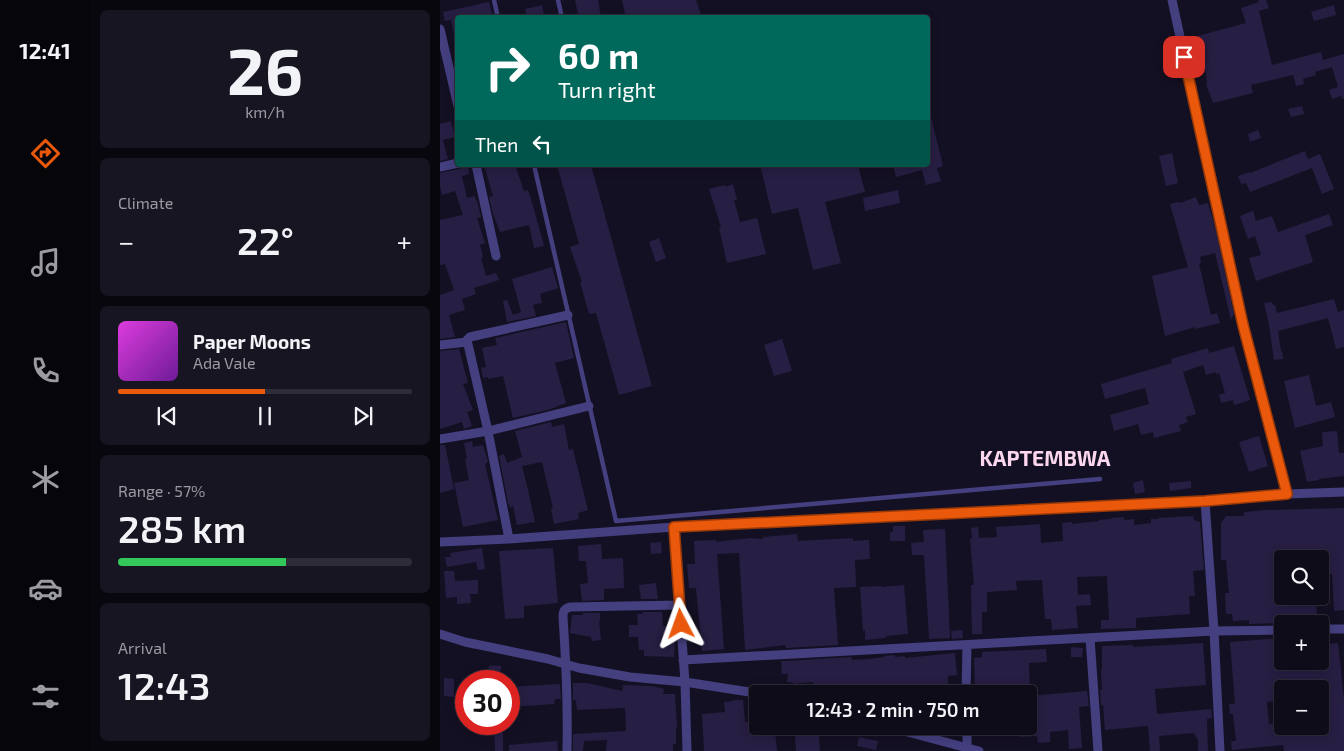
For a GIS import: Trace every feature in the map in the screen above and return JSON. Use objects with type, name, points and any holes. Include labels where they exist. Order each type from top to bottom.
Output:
[{"type":"street","points":[[1172,0],[1243,325],[1287,494]]},
{"type":"street","points":[[440,29],[455,93]]},
{"type":"street","points":[[440,167],[455,164]]},
{"type":"street","points":[[476,167],[496,256]]},
{"type":"street","points":[[509,539],[488,431],[467,340],[470,337],[568,315]]},
{"type":"street","points":[[440,345],[467,342]]},
{"type":"street","points":[[440,439],[488,431],[589,406]]},
{"type":"street","points":[[440,542],[674,527],[1205,501],[1287,494],[1344,492]]},
{"type":"street","points":[[1205,501],[1220,751]]},
{"type":"street","points":[[674,527],[685,682],[687,751]]},
{"type":"street","points":[[567,751],[568,726],[563,617],[563,612],[566,608],[680,605]]},
{"type":"street","points":[[1329,629],[1344,629]]},
{"type":"street","points":[[683,660],[1090,638],[1274,630]]},
{"type":"street","points":[[440,634],[465,642],[630,678],[685,682],[749,692]]},
{"type":"street","points":[[1090,638],[1098,751]]},
{"type":"street","points":[[966,645],[966,685]]},
{"type":"street","points":[[919,735],[979,751]]},
{"type":"street","points":[[967,735],[967,748]]},
{"type":"lane","points":[[494,0],[497,15]]},
{"type":"lane","points":[[558,0],[561,15]]},
{"type":"lane","points":[[534,167],[616,520],[1100,479]]},
{"type":"building","points":[[575,0],[598,0],[600,15],[578,15]]},
{"type":"building","points":[[622,0],[696,0],[701,15],[625,15]]},
{"type":"building","points":[[1258,0],[1266,0],[1269,8],[1259,11],[1272,65],[1321,52],[1323,60],[1344,54],[1344,99],[1341,96],[1332,99],[1329,90],[1338,87],[1332,67],[1315,72],[1316,75],[1303,79],[1304,84],[1296,86],[1293,75],[1251,85],[1253,93],[1213,103],[1206,84],[1204,62],[1202,63],[1200,59],[1196,60],[1190,38],[1246,23],[1241,8],[1259,2]]},
{"type":"building","points":[[489,2],[492,15],[455,15],[454,35],[451,20],[445,21],[443,12]]},
{"type":"building","points":[[542,5],[544,15],[526,15],[525,9]]},
{"type":"building","points":[[1334,5],[1336,15],[1314,21],[1311,12]]},
{"type":"building","points":[[1302,106],[1304,114],[1291,117],[1288,109]]},
{"type":"building","points":[[930,117],[943,166],[937,168],[941,181],[926,185],[922,170],[896,177],[894,167],[930,167]]},
{"type":"building","points":[[451,121],[455,137],[443,140],[448,159],[440,161],[440,124]]},
{"type":"building","points":[[1258,130],[1261,138],[1250,142],[1248,134]]},
{"type":"building","points":[[1305,151],[1308,159],[1320,154],[1334,189],[1322,194],[1312,168],[1250,192],[1246,183],[1241,184],[1238,176]]},
{"type":"building","points":[[1172,153],[1178,183],[1166,186],[1159,156]]},
{"type":"building","points":[[468,167],[469,174],[462,176],[467,198],[475,196],[477,200],[481,217],[477,218],[485,243],[480,245],[486,276],[496,273],[499,280],[474,288],[476,294],[462,299],[465,310],[449,315],[455,337],[440,339],[440,295],[454,290],[445,264],[440,265],[440,220],[463,215],[455,191],[442,195],[440,173]]},
{"type":"building","points":[[485,167],[516,167],[524,191],[528,190],[544,246],[534,248],[529,225],[500,232],[489,197],[493,196]]},
{"type":"building","points":[[558,167],[592,167],[652,386],[619,395],[596,313],[589,314],[580,282],[582,282],[570,247],[579,244]]},
{"type":"building","points":[[760,167],[859,167],[865,192],[825,202],[841,263],[813,270],[798,208],[772,214]]},
{"type":"building","points":[[733,184],[737,200],[734,200],[740,222],[757,218],[766,254],[727,263],[719,228],[721,227],[709,189]]},
{"type":"building","points":[[898,190],[900,203],[865,211],[863,198]]},
{"type":"building","points":[[1196,197],[1199,205],[1208,203],[1216,230],[1234,314],[1231,320],[1215,253],[1200,257],[1201,263],[1199,264],[1211,315],[1217,313],[1220,323],[1195,329],[1195,327],[1165,336],[1152,276],[1188,267],[1170,204],[1180,203]]},
{"type":"building","points":[[1253,211],[1256,221],[1272,216],[1278,232],[1329,214],[1333,225],[1305,235],[1313,262],[1256,281],[1249,258],[1261,255],[1255,236],[1248,239],[1240,216]]},
{"type":"building","points":[[659,238],[666,258],[656,262],[649,242]]},
{"type":"building","points":[[552,267],[558,288],[540,294],[542,303],[533,305],[536,316],[507,322],[503,301],[507,300],[513,315],[521,312],[512,279]]},
{"type":"building","points":[[1334,299],[1338,312],[1344,310],[1344,347],[1336,349],[1328,318],[1278,331],[1283,359],[1274,360],[1264,303],[1272,302],[1277,313]]},
{"type":"building","points":[[566,322],[574,358],[555,363],[566,403],[548,410],[513,418],[503,376],[483,378],[481,368],[486,367],[482,348],[497,345],[495,338]]},
{"type":"building","points":[[782,339],[792,371],[774,376],[764,345]]},
{"type":"building","points":[[1234,346],[1250,400],[1234,405],[1233,400],[1221,403],[1219,395],[1225,393],[1219,373],[1206,375],[1203,365],[1183,372],[1196,414],[1186,417],[1188,422],[1179,425],[1181,431],[1154,438],[1153,432],[1141,435],[1138,424],[1114,431],[1110,415],[1149,404],[1145,388],[1105,399],[1101,384],[1172,363],[1171,359],[1208,348],[1209,353]]},
{"type":"building","points":[[459,349],[468,383],[463,384],[473,410],[467,412],[472,426],[464,429],[462,422],[440,429],[440,351]]},
{"type":"building","points":[[1309,375],[1316,406],[1331,402],[1335,417],[1295,428],[1284,381]]},
{"type":"building","points":[[551,422],[552,427],[564,424],[569,450],[573,449],[588,510],[578,513],[579,519],[554,524],[551,509],[553,508],[542,462],[522,466],[535,522],[517,525],[513,506],[510,508],[508,503],[499,456],[504,454],[507,463],[522,457],[515,431]]},
{"type":"building","points":[[1337,431],[1339,453],[1344,453],[1344,476],[1307,482],[1300,451],[1323,446],[1322,432]]},
{"type":"building","points":[[1259,436],[1268,466],[1249,472],[1239,442]]},
{"type":"building","points":[[472,441],[473,447],[483,445],[488,462],[485,464],[498,520],[463,527],[454,483],[469,480],[464,443]]},
{"type":"building","points":[[440,445],[445,445],[454,489],[440,493]]},
{"type":"building","points":[[1143,480],[1145,492],[1135,494],[1133,483]]},
{"type":"building","points":[[1191,481],[1191,488],[1170,491],[1169,483]]},
{"type":"building","points":[[1344,508],[1344,610],[1334,611],[1332,574],[1329,574],[1329,550],[1274,550],[1274,605],[1316,605],[1317,615],[1274,615],[1274,623],[1249,624],[1249,620],[1233,621],[1232,614],[1226,614],[1225,593],[1229,593],[1226,560],[1221,560],[1221,523],[1226,516],[1244,516],[1244,512]]},
{"type":"building","points":[[1193,516],[1194,520],[1200,522],[1204,570],[1193,571],[1195,596],[1189,596],[1190,614],[1136,618],[1136,628],[1101,629],[1101,620],[1109,620],[1107,576],[1077,577],[1078,595],[1090,594],[1091,605],[1076,606],[1078,628],[1052,630],[1051,619],[1045,619],[1042,580],[1016,581],[1017,590],[987,592],[987,612],[982,612],[982,634],[972,634],[971,585],[974,585],[970,539],[972,539],[971,528],[978,527],[979,538],[997,537],[996,527],[1040,524],[1041,543],[1063,541],[1062,523],[1072,522],[1072,524],[1124,517],[1124,520],[1134,519],[1134,525],[1151,523],[1151,519]]},
{"type":"building","points":[[893,526],[905,526],[905,541],[890,541],[890,532],[893,532]]},
{"type":"building","points":[[945,529],[950,638],[929,639],[924,555],[912,555],[911,543],[924,542],[923,530]]},
{"type":"building","points":[[797,534],[798,541],[853,538],[853,541],[869,540],[870,559],[855,560],[856,587],[834,588],[838,645],[786,648],[785,645],[745,650],[739,553],[717,554],[724,649],[702,651],[696,588],[689,588],[687,564],[695,564],[694,541],[716,540],[716,542],[750,538],[763,539],[763,537]]},
{"type":"building","points":[[661,542],[662,553],[651,554],[650,543]]},
{"type":"building","points":[[601,544],[602,559],[623,558],[624,588],[604,589],[604,600],[582,601],[580,584],[588,583],[586,561],[579,561],[578,546]]},
{"type":"building","points":[[482,548],[485,569],[478,570],[476,562],[447,567],[445,557],[451,557],[450,553]]},
{"type":"building","points":[[553,548],[558,603],[524,606],[524,618],[505,619],[499,551]]},
{"type":"building","points":[[444,571],[454,571],[455,581],[478,580],[478,594],[470,594],[471,603],[457,604],[457,597],[446,598]]},
{"type":"building","points":[[656,583],[658,599],[641,599],[639,585]]},
{"type":"building","points":[[904,585],[908,634],[865,640],[860,587]]},
{"type":"building","points":[[642,612],[662,612],[663,626],[675,625],[676,642],[674,657],[644,656],[644,650],[639,650],[638,637],[629,637],[629,625],[638,625],[637,614],[643,614]]},
{"type":"building","points":[[583,613],[600,613],[601,640],[592,641],[591,637],[570,633],[572,615],[583,615]]},
{"type":"building","points":[[962,630],[963,638],[952,639],[951,631]]},
{"type":"building","points":[[1274,639],[1274,670],[1329,670],[1329,644],[1338,643],[1344,699],[1344,751],[1284,751],[1283,745],[1232,750],[1231,741],[1236,741],[1233,714],[1230,714],[1229,704],[1235,704],[1230,642]]},
{"type":"building","points":[[1203,643],[1206,685],[1155,689],[1157,714],[1211,709],[1212,718],[1207,719],[1208,751],[1198,751],[1198,740],[1194,733],[1159,736],[1160,751],[1150,751],[1148,726],[1105,730],[1100,690],[1102,690],[1102,646],[1133,645],[1133,647]]},
{"type":"building","points":[[1071,647],[1083,648],[1082,657],[1071,657]]},
{"type":"building","points":[[1046,649],[1047,662],[1029,663],[1030,685],[975,685],[974,658],[982,657],[982,652]]},
{"type":"building","points":[[955,653],[957,675],[948,676],[948,685],[813,685],[813,682],[794,684],[787,682],[788,674],[782,674],[781,661],[851,657],[852,660],[895,655],[895,657],[905,656],[905,658]]},
{"type":"building","points":[[489,665],[501,666],[501,670],[488,670]]},
{"type":"building","points":[[444,678],[454,679],[454,697],[444,696]]},
{"type":"building","points":[[573,683],[587,683],[622,691],[623,685],[652,686],[664,689],[663,694],[675,694],[677,728],[676,744],[673,744],[673,751],[606,751],[607,740],[584,741],[583,751],[573,751],[573,734],[626,731],[625,708],[577,710],[576,700],[573,700]]},
{"type":"building","points":[[560,684],[561,699],[555,699],[554,704],[520,706],[520,686]]},
{"type":"building","points":[[1087,691],[1089,706],[1079,707],[1082,748],[1069,749],[1068,730],[1050,732],[1050,742],[1038,743],[1037,736],[1019,737],[1019,735],[1037,735],[1037,695]]},
{"type":"building","points":[[743,700],[745,722],[749,722],[749,735],[775,735],[777,751],[704,751],[702,714],[725,712],[724,702]]},
{"type":"building","points":[[494,735],[503,735],[503,751],[495,751]]},
{"type":"building","points":[[819,735],[820,751],[796,751],[795,736]]},
{"type":"building","points":[[859,737],[878,741],[876,750],[857,746]]},
{"type":"building","points":[[557,741],[558,751],[509,751],[509,745]]},
{"type":"district","name":"KAPTEMBWA","points":[[1045,457]]},
{"type":"route","points":[[681,624],[674,527],[1205,501],[1287,494],[1243,325],[1184,57]]}]
